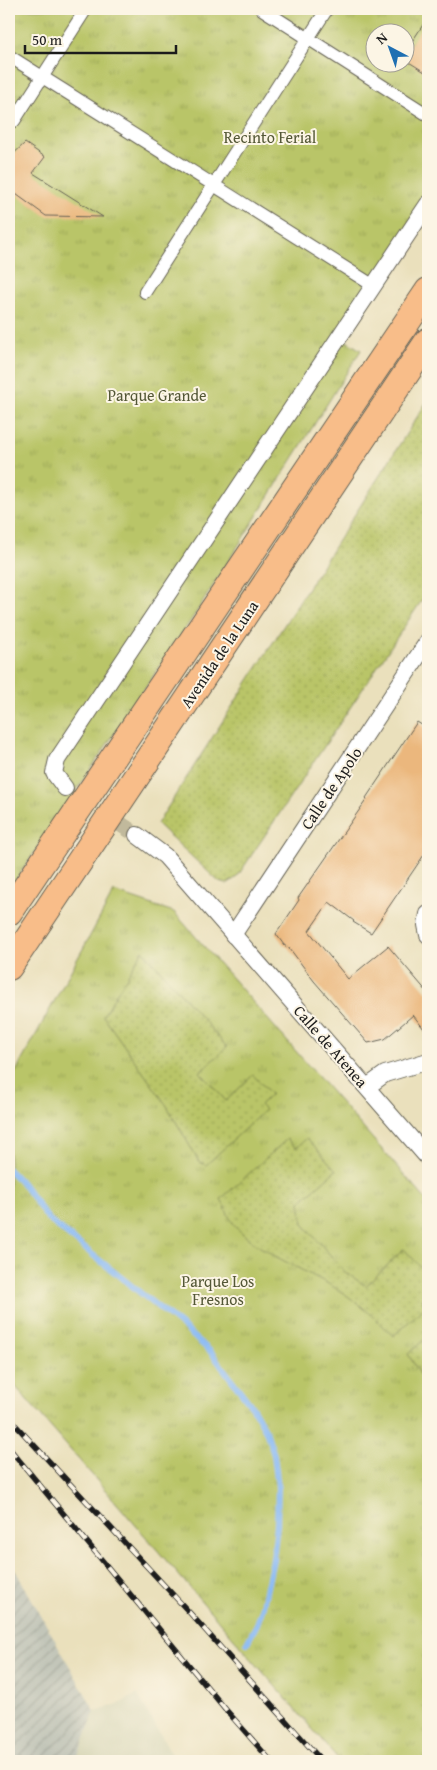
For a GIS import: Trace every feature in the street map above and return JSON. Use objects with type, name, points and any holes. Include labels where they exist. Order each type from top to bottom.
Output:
[{"type":"main road","points":[[413,314],[428,284]]},
{"type":"main road","name":"Avenida de la Luna","points":[[9,912],[428,291]]},
{"type":"main road","name":"Avenida de la Luna","points":[[9,967],[428,341]]},
{"type":"street","points":[[14,121],[86,9]]},
{"type":"street","points":[[262,9],[428,115]]},
{"type":"street","points":[[145,292],[327,9]]},
{"type":"street","points":[[9,56],[374,286]]},
{"type":"street","points":[[65,788],[54,773],[57,760],[428,204]]},
{"type":"street","name":"Calle de Apolo","points":[[233,935],[428,641]]},
{"type":"street","name":"Calle de Atenea","points":[[137,835],[165,856],[428,1158]]},
{"type":"street","points":[[428,914],[426,924],[428,935]]},
{"type":"street","points":[[367,1087],[385,1074],[428,1061]]},
{"type":"shaded area","points":[[9,1559],[95,1711],[76,1761],[9,1761]]},
{"type":"shaded area","points":[[137,1694],[176,1761],[76,1761],[95,1711],[121,1703]]},
{"type":"green space","points":[[9,9],[428,9],[428,204],[340,337],[361,350],[199,608],[9,890]]},
{"type":"green space","points":[[428,400],[428,591],[237,877],[227,884],[219,882],[157,824]]},
{"type":"green space","name":"Parque Los Fresnos","points":[[114,892],[174,912],[428,1202],[428,1761],[340,1761],[9,1379],[9,1084]]},
{"type":"green space","points":[[143,950],[227,1047],[200,1072],[226,1101],[253,1075],[271,1094],[260,1105],[265,1110],[206,1165],[199,1162],[167,1106],[103,1016]]},
{"type":"green space","points":[[307,1138],[336,1170],[300,1202],[303,1224],[345,1272],[366,1286],[404,1249],[428,1275],[428,1292],[421,1299],[426,1306],[393,1336],[345,1294],[253,1242],[233,1223],[221,1199],[287,1139],[296,1148]]},
{"type":"green space","points":[[428,1336],[428,1395],[418,1371],[408,1354]]},
{"type":"building","points":[[428,17],[428,74],[414,65],[414,39]]},
{"type":"building","points":[[25,143],[45,157],[33,173],[103,217],[46,216],[9,189],[9,158]]},
{"type":"building","points":[[417,722],[428,729],[428,849],[371,933],[353,922],[329,902],[309,931],[348,979],[388,946],[428,993],[428,1034],[413,1015],[385,1039],[368,1043],[276,934],[299,900],[298,898],[367,799]]},
{"type":"waterway","points":[[9,1170],[23,1184],[48,1219],[183,1327],[211,1352],[253,1408],[266,1431],[274,1455],[278,1487],[277,1525],[273,1559],[262,1610],[247,1643]]},
{"type":"tunnel","points":[[78,796],[137,835]]},
{"type":"railway","points":[[9,1418],[189,1612],[322,1761]]},
{"type":"railway","points":[[9,1448],[227,1711],[271,1761]]},
{"type":"park label","name":"Recinto Ferial","points":[[270,137]]},
{"type":"park label","name":"Parque Grande","points":[[157,395]]}]
